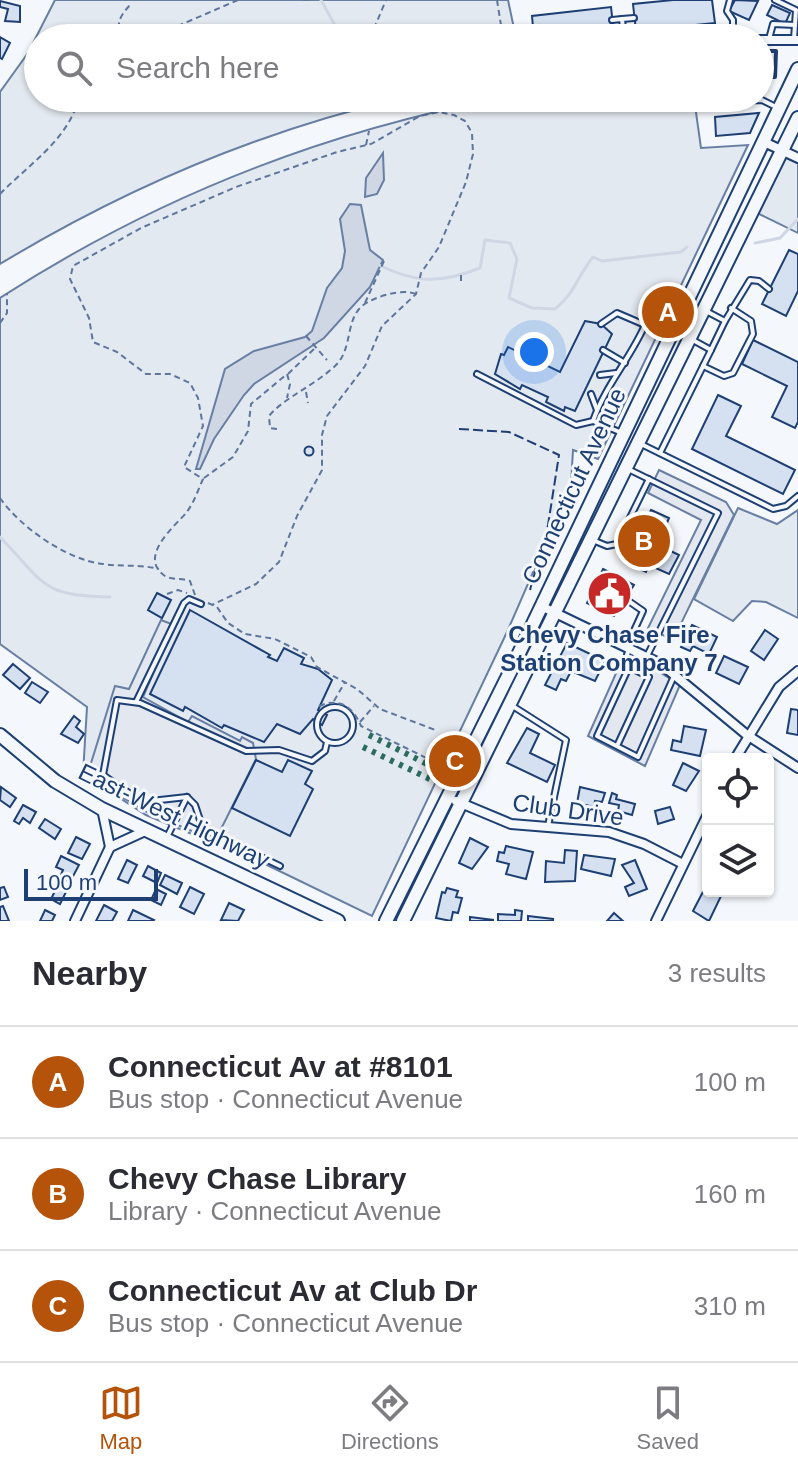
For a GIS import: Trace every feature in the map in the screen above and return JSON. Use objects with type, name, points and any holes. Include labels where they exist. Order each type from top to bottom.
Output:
[{"type":"main road","name":"Connecticut Avenue","points":[[386,921],[565,572],[622,433],[798,69]]},
{"type":"main road","name":"Connecticut Avenue","points":[[565,572],[589,538],[798,118]]},
{"type":"main road","name":"Connecticut Avenue","points":[[406,918],[510,704],[547,609]]},
{"type":"main road","name":"East-West Highway","points":[[0,735],[55,781],[102,809],[334,920]]},
{"type":"street","points":[[774,39],[796,40]]},
{"type":"street","points":[[764,142],[798,158]]},
{"type":"street","points":[[547,609],[647,656],[675,674],[747,735],[798,768]]},
{"type":"street","points":[[738,753],[779,687],[798,671]]},
{"type":"street","name":"Club Drive","points":[[447,797],[511,824],[609,832],[644,844],[683,864]]},
{"type":"street","points":[[75,921],[110,847],[102,809]]},
{"type":"street","points":[[656,921],[702,825]]},
{"type":"street","points":[[110,847],[145,831]]},
{"type":"lane","points":[[730,0],[727,11],[733,24]]},
{"type":"lane","points":[[775,0],[796,10],[796,40]]},
{"type":"lane","points":[[612,20],[634,18]]},
{"type":"lane","points":[[622,19],[623,24]]},
{"type":"lane","points":[[774,24],[795,25]]},
{"type":"lane","points":[[774,105],[780,108]]},
{"type":"lane","points":[[660,453],[731,308],[750,280],[769,289]]},
{"type":"lane","points":[[703,366],[724,376],[733,373],[753,334],[751,321],[731,308]]},
{"type":"lane","points":[[704,310],[725,321]]},
{"type":"lane","points":[[601,324],[617,313],[669,337]]},
{"type":"lane","points":[[593,421],[616,373],[625,363],[645,325]]},
{"type":"lane","points":[[689,338],[711,350]]},
{"type":"lane","points":[[603,350],[625,363]]},
{"type":"lane","points":[[600,375],[616,373]]},
{"type":"lane","points":[[477,374],[576,425],[593,421],[622,433]]},
{"type":"lane","points":[[591,394],[597,410]]},
{"type":"lane","points":[[637,442],[773,509],[786,506],[798,496]]},
{"type":"lane","points":[[624,467],[718,513],[647,656]]},
{"type":"lane","points":[[589,538],[607,546],[617,544],[649,479]]},
{"type":"lane","points":[[136,703],[184,603],[189,599],[201,604]]},
{"type":"lane","points":[[617,746],[649,677],[624,664],[643,611],[630,602]]},
{"type":"lane","points":[[629,667],[597,736],[638,757],[675,674]]},
{"type":"lane","points":[[187,797],[142,802],[107,780],[103,767],[117,700],[136,703],[246,751],[279,750],[312,761],[325,751],[327,742]]},
{"type":"lane","points":[[510,704],[566,740],[548,826]]},
{"type":"lane","points":[[333,707],[347,711],[354,725],[352,734],[340,743],[327,742],[318,732],[321,713],[333,707]]},
{"type":"lane","points":[[165,840],[187,797]]},
{"type":"lane","points":[[187,797],[195,805],[203,829],[280,866]]},
{"type":"path","points":[[182,24],[238,0]]},
{"type":"path","points":[[303,0],[310,0]]},
{"type":"path","points":[[376,24],[386,0]]},
{"type":"path","points":[[497,0],[501,24]]},
{"type":"path","points":[[119,24],[120,16],[130,5]]},
{"type":"path","points":[[0,194],[56,140],[75,112]]},
{"type":"path","points":[[203,479],[184,467],[203,426],[198,398],[190,383],[170,374],[146,374],[117,352],[93,342],[89,318],[70,279],[73,266],[141,228],[236,187],[337,152],[365,146],[420,116],[439,112],[465,121],[472,133],[473,154],[466,182],[434,257],[421,275],[416,294],[382,326],[365,366],[327,416],[322,435],[322,470],[297,516],[279,562],[256,584],[212,605]]},
{"type":"path","points":[[365,146],[369,131]]},
{"type":"path","points":[[277,429],[270,428],[269,416],[287,400],[306,390],[346,351],[355,316],[364,305],[384,261]]},
{"type":"path","points":[[461,271],[461,281]]},
{"type":"path","points":[[0,323],[7,313],[7,293]]},
{"type":"path","points":[[364,305],[388,295],[416,294]]},
{"type":"path","points":[[306,336],[327,360]]},
{"type":"path","points":[[159,570],[159,544],[191,506],[203,479],[233,457],[248,431],[251,404],[316,347]]},
{"type":"path","points":[[287,374],[290,384],[287,400]]},
{"type":"path","points":[[306,390],[308,403]]},
{"type":"path","points":[[0,498],[14,517],[37,535],[86,560],[105,565],[139,564],[159,570],[166,577],[190,581],[195,596]]},
{"type":"path","points":[[167,594],[178,590],[195,596],[212,605],[228,623],[245,634],[275,639],[311,657],[317,667],[345,682],[375,705],[407,722],[438,731]]},
{"type":"path","points":[[334,702],[345,682]]},
{"type":"path","points":[[319,706],[334,702],[351,709],[359,723],[449,769]]},
{"type":"path","points":[[359,723],[375,705]]},
{"type":"shaded area","points":[[55,0],[508,0],[513,24],[43,24]]},
{"type":"shaded area","points":[[24,59],[24,112],[349,112],[297,127],[194,165],[95,211],[0,264],[0,92]]},
{"type":"shaded area","points":[[434,112],[696,112],[701,148],[748,145],[598,459],[573,450],[571,485],[507,632],[372,916],[267,865],[146,815],[83,774],[87,707],[0,644],[0,298],[58,262],[179,200],[304,150]]},
{"type":"shaded area","points":[[782,151],[798,158],[798,233],[751,210]]},
{"type":"shaded area","points":[[383,153],[384,180],[377,194],[365,197],[366,178]]},
{"type":"shaded area","points":[[350,204],[361,205],[370,250],[383,260],[370,287],[324,338],[254,384],[214,439],[200,469],[196,469],[225,369],[254,351],[305,337],[312,331],[327,288],[342,268],[345,251],[340,219]]},
{"type":"shaded area","points":[[659,470],[726,502],[734,515],[673,640],[648,628],[701,520],[648,493]]},
{"type":"shaded area","points":[[738,508],[777,524],[798,510],[798,618],[766,602],[752,601],[733,621],[694,599]]},
{"type":"shaded area","points":[[161,620],[174,625],[143,697],[188,722],[192,716],[240,741],[242,737],[253,743],[256,759],[215,841],[147,812],[87,776],[115,686],[129,689]]},
{"type":"shaded area","points":[[626,651],[680,685],[645,766],[588,736]]},
{"type":"building","points":[[712,0],[715,23],[635,24],[633,4]]},
{"type":"building","points":[[735,0],[758,1],[749,20],[729,11]]},
{"type":"building","points":[[0,1],[20,6],[20,22],[5,21],[8,9],[0,7]]},
{"type":"building","points":[[772,5],[790,13],[785,24],[767,15]]},
{"type":"building","points":[[611,7],[613,24],[533,24],[532,16]]},
{"type":"building","points":[[0,37],[10,43],[2,59],[0,58]]},
{"type":"building","points":[[759,113],[750,133],[716,136],[715,117]]},
{"type":"building","points":[[789,250],[798,254],[798,291],[786,316],[762,304]]},
{"type":"building","points":[[585,321],[601,324],[612,334],[575,411],[565,407],[564,411],[546,402],[548,397],[522,385],[520,389],[495,374],[501,354],[504,355],[508,347],[560,372]]},
{"type":"building","points":[[753,340],[798,362],[798,422],[795,428],[772,417],[787,386],[742,364]]},
{"type":"building","points":[[718,395],[741,406],[726,436],[795,470],[783,494],[692,449]]},
{"type":"building","points":[[309,446],[314,451],[309,456],[304,451]]},
{"type":"building","points":[[651,510],[669,518],[658,545],[679,555],[669,574],[649,565],[646,572],[627,563],[631,554],[623,550],[631,534],[638,537]]},
{"type":"building","name":"Chevy Chase Fire Station Company 7","points":[[603,569],[634,585],[614,616],[587,603]]},
{"type":"building","points":[[157,593],[171,600],[162,618],[148,610]]},
{"type":"building","points":[[190,610],[270,655],[268,657],[277,661],[284,648],[304,658],[301,664],[318,669],[332,680],[318,710],[327,715],[322,725],[313,719],[300,734],[277,724],[264,742],[224,725],[222,728],[185,707],[183,711],[150,694]]},
{"type":"building","points":[[692,625],[717,637],[709,654],[693,646],[690,651],[681,647]]},
{"type":"building","points":[[765,630],[778,639],[764,660],[751,651]]},
{"type":"building","points":[[567,643],[605,661],[595,681],[571,671],[566,681],[561,679],[556,690],[545,685]]},
{"type":"building","points":[[724,656],[748,667],[739,684],[716,673]]},
{"type":"building","points":[[13,664],[30,678],[20,689],[3,675]]},
{"type":"building","points":[[32,682],[48,692],[40,703],[25,693]]},
{"type":"building","points":[[791,709],[798,710],[798,735],[787,733]]},
{"type":"building","points":[[74,716],[80,721],[76,727],[84,734],[78,743],[61,734]]},
{"type":"building","points":[[684,726],[706,730],[700,756],[671,750],[673,740],[681,742]]},
{"type":"building","points":[[527,728],[539,734],[530,753],[555,765],[547,782],[507,763]]},
{"type":"building","points":[[256,760],[282,772],[288,760],[312,771],[305,784],[313,789],[290,836],[232,808]]},
{"type":"building","points":[[683,763],[699,771],[686,791],[673,785]]},
{"type":"building","points":[[1,787],[16,798],[10,807],[0,800]]},
{"type":"building","points":[[580,787],[605,793],[602,802],[595,801],[594,807],[577,803]]},
{"type":"building","points":[[612,793],[617,795],[616,799],[635,804],[632,815],[618,811],[619,805],[609,803]]},
{"type":"building","points":[[23,805],[36,812],[30,823],[23,818],[19,824],[14,821]]},
{"type":"building","points":[[670,807],[674,819],[658,824],[655,811]]},
{"type":"building","points":[[45,819],[61,829],[55,839],[39,828]]},
{"type":"building","points":[[76,837],[90,844],[82,859],[68,853]]},
{"type":"building","points":[[470,838],[488,847],[472,869],[459,863]]},
{"type":"building","points":[[506,846],[533,852],[526,879],[506,874],[509,864],[497,861],[499,852],[504,853]]},
{"type":"building","points":[[565,850],[577,851],[575,881],[545,882],[546,861],[564,863]]},
{"type":"building","points":[[584,855],[615,859],[611,876],[581,869]]},
{"type":"building","points":[[61,856],[79,865],[70,882],[60,877],[63,870],[56,867]]},
{"type":"building","points":[[127,860],[137,865],[128,883],[118,879]]},
{"type":"building","points":[[635,860],[647,889],[629,896],[625,887],[634,883],[622,865]]},
{"type":"building","points":[[148,866],[161,873],[157,883],[143,876]]},
{"type":"building","points":[[165,875],[182,883],[177,894],[160,885]]},
{"type":"building","points":[[58,885],[67,890],[60,904],[51,899]]},
{"type":"building","points":[[4,887],[8,897],[0,900],[0,888]]},
{"type":"building","points":[[190,887],[204,894],[194,914],[180,907]]},
{"type":"building","points":[[447,888],[458,891],[456,897],[462,898],[458,913],[453,912],[451,921],[436,918],[442,892],[445,893]]},
{"type":"building","points":[[156,889],[166,894],[161,905],[151,900]]},
{"type":"building","points":[[702,894],[702,897],[721,897],[709,921],[693,911]]},
{"type":"building","points":[[229,903],[244,910],[238,921],[221,920]]},
{"type":"building","points":[[104,905],[117,912],[112,921],[96,921]]},
{"type":"building","points":[[3,906],[9,921],[0,921],[0,907]]},
{"type":"building","points":[[45,910],[55,915],[52,921],[40,921]]},
{"type":"building","points":[[133,910],[154,920],[128,921]]},
{"type":"building","points":[[515,910],[522,911],[521,921],[498,921],[498,914],[515,915]]},
{"type":"building","points":[[614,913],[623,921],[607,921]]},
{"type":"building","points":[[528,916],[553,919],[553,921],[528,921]]},
{"type":"building","points":[[470,917],[493,920],[493,921],[470,921]]},
{"type":"waterway","points":[[321,0],[334,24]]},
{"type":"waterway","points":[[755,243],[780,238],[798,219]]},
{"type":"waterway","points":[[379,265],[417,278],[453,277],[480,268],[485,240],[510,243],[517,259],[509,298],[532,308],[555,309],[567,297],[593,257],[602,261],[681,252],[687,247]]},
{"type":"waterway","points":[[0,537],[36,576],[56,590],[110,597]]},
{"type":"hedge","points":[[369,735],[437,769]]},
{"type":"hedge","points":[[363,747],[432,780]]},
{"type":"fence","points":[[459,429],[509,432],[559,455],[548,525],[530,590]]},
{"type":"wall","points":[[774,51],[774,77]]},
{"type":"place","name":"Connecticut Av at #8101","points":[[668,312]]},
{"type":"place","name":"Chevy Chase Library","points":[[644,541]]},
{"type":"place","name":"Chevy Chase Fire Station Company 7","points":[[609,593]]},
{"type":"place","name":"Connecticut Av at Club Dr","points":[[455,761]]}]
